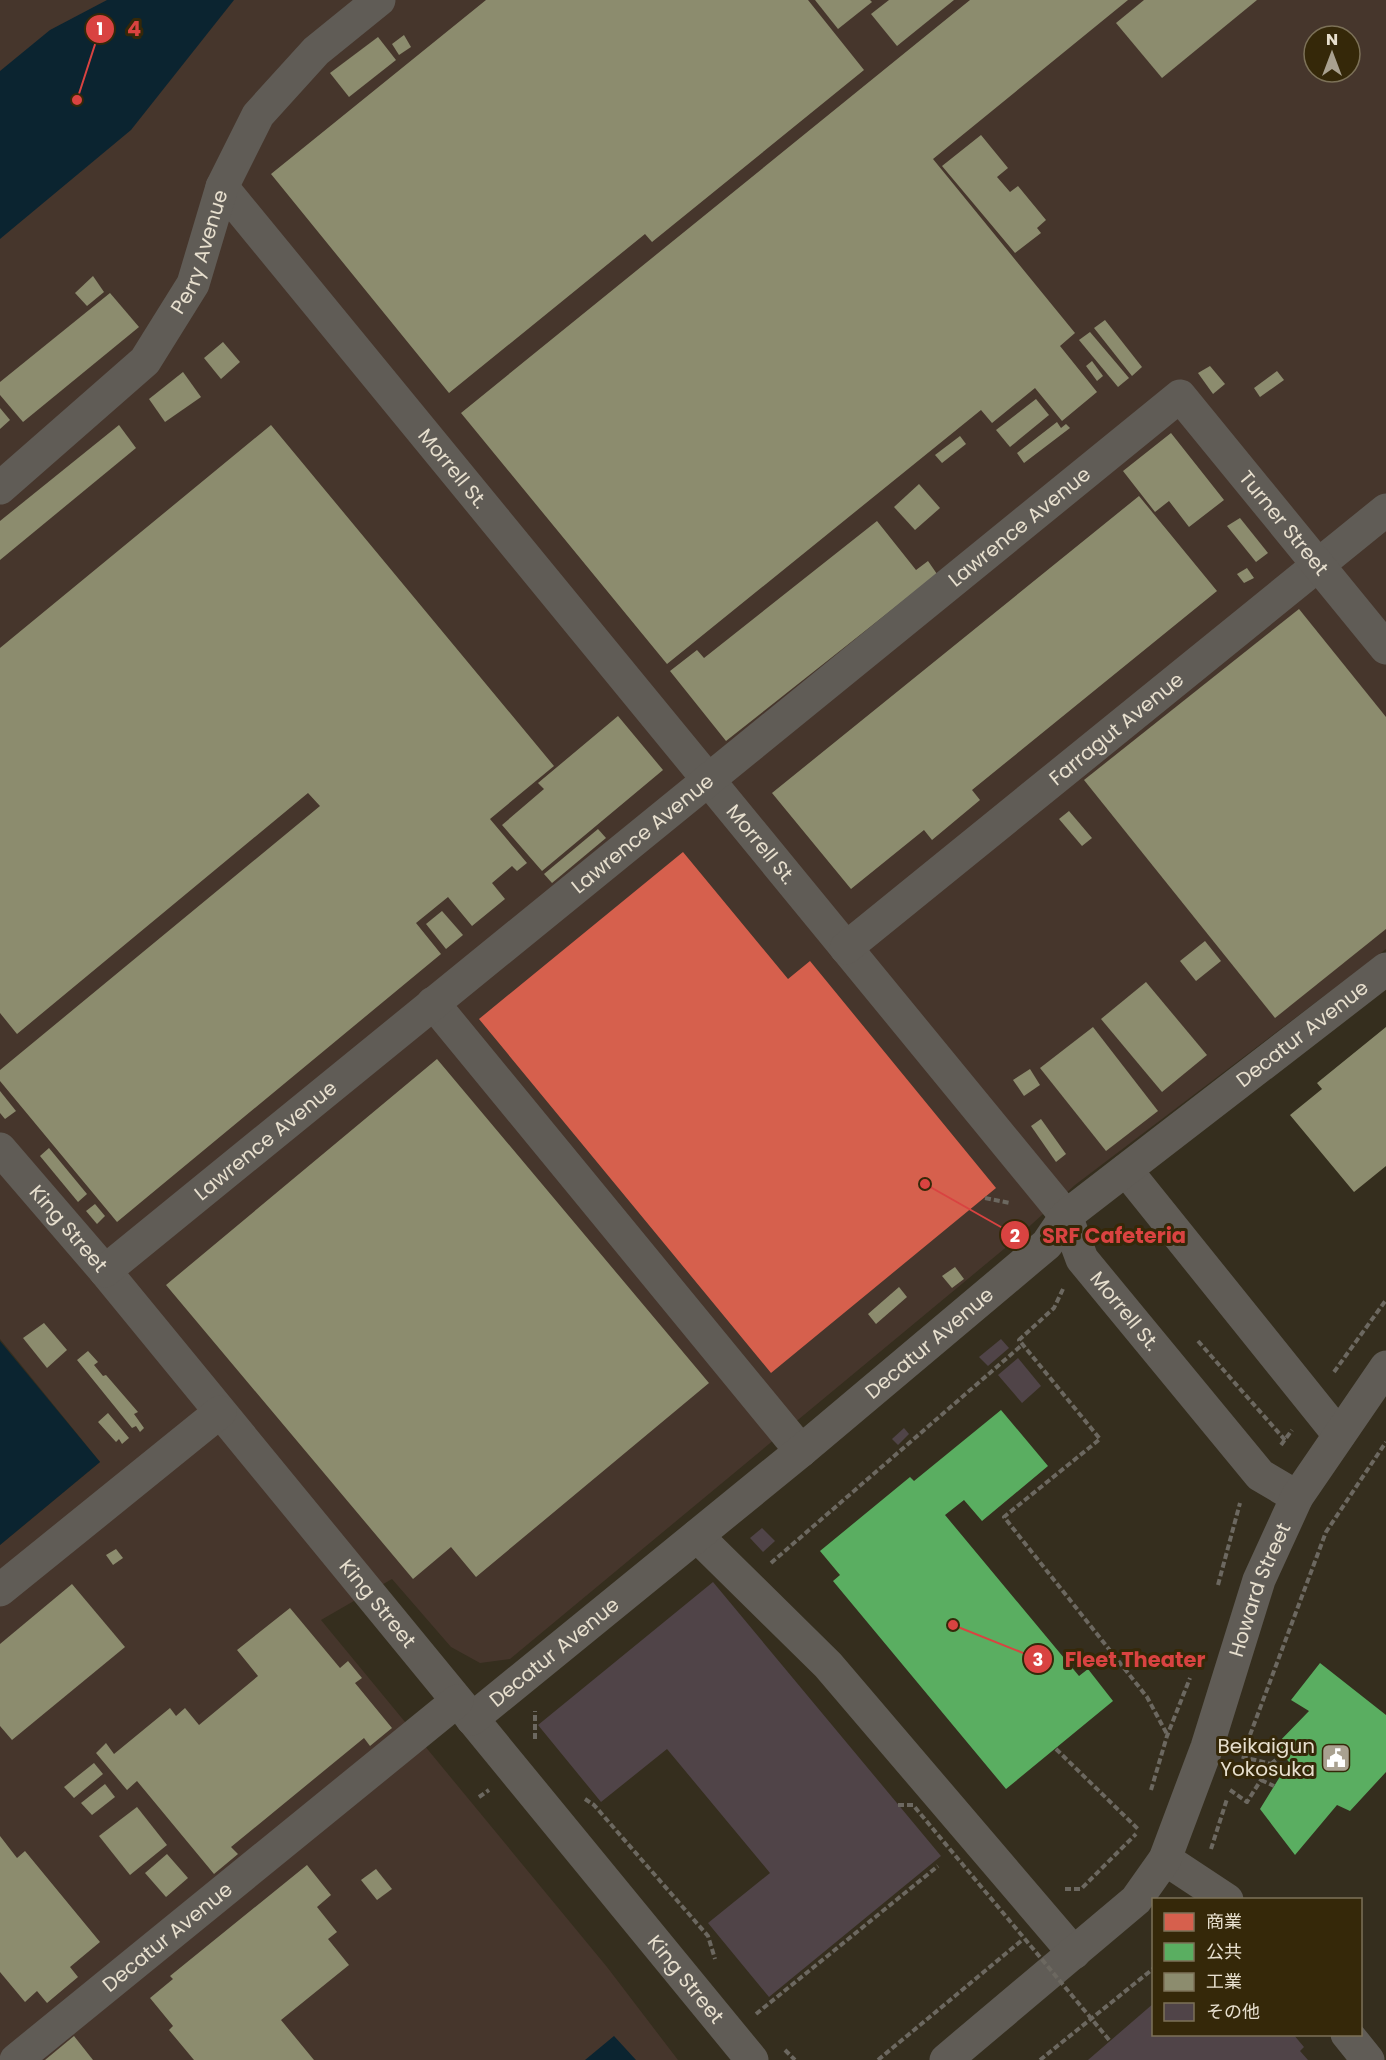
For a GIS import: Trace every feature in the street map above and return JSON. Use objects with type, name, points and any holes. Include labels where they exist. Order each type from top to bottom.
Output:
[{"type":"street","name":"Perry Avenue","points":[[0,488],[145,361],[193,284],[222,187],[258,115],[316,51],[379,0]]},
{"type":"street","name":"Morrell St.","points":[[222,187],[1066,1216],[1082,1259],[1260,1475],[1297,1497]]},
{"type":"street","name":"Lawrence Avenue","points":[[105,1271],[1180,396]]},
{"type":"street","name":"Turner Street","points":[[1180,396],[1386,648]]},
{"type":"street","name":"Farragut Avenue","points":[[846,948],[1386,510]]},
{"type":"street","name":"Decatur Avenue","points":[[16,2060],[465,1710],[697,1536],[1047,1244],[1066,1216],[1386,969]]},
{"type":"street","points":[[433,1003],[801,1451]]},
{"type":"street","name":"King Street","points":[[0,1149],[105,1271],[752,2060]]},
{"type":"street","points":[[1126,1170],[1340,1435]]},
{"type":"street","name":"Howard Street","points":[[946,2060],[1136,1900],[1165,1859],[1208,1747],[1259,1580],[1297,1497],[1386,1367]]},
{"type":"street","points":[[0,1590],[220,1412]]},
{"type":"street","points":[[697,1536],[828,1665],[1074,1953]]},
{"type":"street","points":[[1165,1859],[1225,1898]]},
{"type":"street","points":[[1349,2036],[1368,2060]]},
{"type":"path","points":[[985,1198],[1013,1203]]},
{"type":"path","points":[[1019,1340],[1100,1439],[1005,1517],[1147,1697],[1167,1736],[1208,1747]]},
{"type":"path","points":[[778,1571],[770,1562],[1022,1345]]},
{"type":"path","points":[[1238,1768],[1326,1532],[1386,1442]]},
{"type":"path","points":[[1216,1593],[1240,1502],[1260,1475]]},
{"type":"path","points":[[1149,1799],[1167,1736],[1191,1676]]},
{"type":"path","points":[[535,1707],[535,1743]]},
{"type":"path","points":[[1056,1749],[1140,1830]]},
{"type":"path","points":[[1230,1790],[1247,1802],[1271,1764],[1283,1754]]},
{"type":"path","points":[[1242,1757],[1271,1764]]},
{"type":"path","points":[[1212,1843],[1234,1779]]},
{"type":"path","points":[[1261,1780],[1274,1786]]},
{"type":"path","points":[[576,1793],[594,1805],[708,1936],[717,1963]]},
{"type":"path","points":[[898,1805],[913,1805],[1110,2041]]},
{"type":"path","points":[[1072,1897],[1140,1830],[1143,1820]]},
{"type":"path","points":[[756,2014],[938,1866]]},
{"type":"path","points":[[1062,1888],[1081,1889]]},
{"type":"path","points":[[878,2060],[1031,1933]]},
{"type":"path","points":[[1040,2060],[1152,1970]]},
{"type":"path","points":[[748,2006],[763,2023]]},
{"type":"path","points":[[784,2049],[795,2060]]},
{"type":"shaded area","points":[[0,0],[1386,0],[1386,949],[1075,1185],[1010,1244],[510,1659],[480,1663],[451,1647],[392,1579],[321,1620],[607,1967],[678,2060],[0,2060],[0,1545],[100,1462],[0,1339]]},
{"type":"water","points":[[107,0],[234,0],[131,130],[0,239],[0,71],[50,30]]},
{"type":"water","points":[[0,1341],[100,1462],[0,1545]]},
{"type":"water","points":[[614,2036],[636,2060],[585,2060]]},
{"type":"building: 商業","points":[[683,852],[788,979],[810,961],[996,1188],[771,1373],[479,1019]]},
{"type":"building: 公共","points":[[1001,1410],[1048,1466],[982,1521],[964,1500],[945,1515],[1079,1676],[1088,1669],[1113,1701],[1006,1789],[833,1581],[840,1575],[820,1551],[910,1477],[914,1481]]},
{"type":"building: 公共","name":"Beikaigun Yokosuka","points":[[1320,1663],[1386,1715],[1386,1772],[1350,1811],[1337,1805],[1295,1855],[1260,1809],[1289,1762],[1275,1746],[1309,1711],[1291,1700]]},
{"type":"building: 工業","points":[[486,0],[808,0],[864,70],[652,242],[645,234],[449,393],[271,174]]},
{"type":"building: 工業","points":[[815,0],[870,0],[872,2],[838,29]]},
{"type":"building: 工業","points":[[889,0],[954,0],[897,46],[871,14]]},
{"type":"building: 工業","points":[[970,0],[1128,0],[933,159],[1075,333],[1060,346],[1097,392],[1062,421],[1035,388],[992,423],[981,410],[667,664],[461,413]]},
{"type":"building: 工業","points":[[1144,0],[1257,0],[1162,78],[1116,23]]},
{"type":"building: 工業","points":[[404,35],[411,47],[399,55],[392,44]]},
{"type":"building: 工業","points":[[378,37],[396,60],[349,97],[330,73]]},
{"type":"building: 工業","points":[[981,135],[1008,168],[997,177],[1010,192],[1018,186],[1046,220],[1037,228],[1041,233],[1015,253],[942,166]]},
{"type":"building: 工業","points":[[93,276],[104,292],[87,306],[75,293]]},
{"type":"building: 工業","points":[[110,293],[139,327],[23,422],[0,395],[0,382]]},
{"type":"building: 工業","points":[[1105,320],[1142,367],[1132,376],[1094,328]]},
{"type":"building: 工業","points":[[1090,332],[1129,378],[1118,387],[1079,340]]},
{"type":"building: 工業","points":[[223,342],[240,362],[221,379],[204,358]]},
{"type":"building: 工業","points":[[1092,361],[1103,376],[1097,381],[1086,366]]},
{"type":"building: 工業","points":[[1210,366],[1225,384],[1213,394],[1198,373]]},
{"type":"building: 工業","points":[[1277,371],[1284,380],[1260,397],[1254,388]]},
{"type":"building: 工業","points":[[183,372],[201,397],[165,422],[149,399]]},
{"type":"building: 工業","points":[[1036,399],[1049,415],[1010,447],[996,430]]},
{"type":"building: 工業","points":[[0,408],[10,420],[0,429]]},
{"type":"building: 工業","points":[[1057,422],[1061,428],[1066,424],[1070,428],[1024,463],[1017,453]]},
{"type":"building: 工業","points":[[119,425],[136,448],[0,560],[0,521]]},
{"type":"building: 工業","points":[[271,425],[554,766],[490,819],[527,863],[517,871],[512,866],[492,883],[505,899],[472,926],[448,897],[416,923],[441,954],[117,1222],[0,1081],[0,1070],[320,806],[308,793],[17,1034],[0,1013],[0,648]]},
{"type":"building: 工業","points":[[1171,433],[1224,500],[1189,527],[1169,501],[1155,512],[1123,471]]},
{"type":"building: 工業","points":[[960,436],[966,444],[942,463],[935,455]]},
{"type":"building: 工業","points":[[919,484],[940,508],[915,530],[894,507]]},
{"type":"building: 工業","points":[[1139,496],[1217,591],[972,790],[980,800],[932,840],[924,830],[851,889],[772,793]]},
{"type":"building: 工業","points":[[1240,518],[1268,553],[1256,562],[1227,526]]},
{"type":"building: 工業","points":[[877,521],[916,570],[928,561],[937,574],[726,741],[670,671],[697,650],[704,658]]},
{"type":"building: 工業","points":[[1247,568],[1254,578],[1244,583],[1237,574]]},
{"type":"building: 工業","points":[[1299,609],[1386,717],[1386,929],[1275,1018],[1084,780]]},
{"type":"building: 工業","points":[[618,716],[663,770],[542,871],[502,825],[544,789],[538,783]]},
{"type":"building: 工業","points":[[1069,811],[1092,838],[1082,846],[1059,819]]},
{"type":"building: 工業","points":[[598,829],[606,838],[552,883],[544,874]]},
{"type":"building: 工業","points":[[442,911],[463,935],[446,949],[426,924]]},
{"type":"building: 工業","points":[[1205,941],[1221,961],[1196,981],[1180,961]]},
{"type":"building: 工業","points":[[1146,982],[1207,1055],[1162,1092],[1101,1019]]},
{"type":"building: 工業","points":[[1093,1027],[1158,1111],[1106,1151],[1040,1068]]},
{"type":"building: 工業","points":[[1386,1027],[1386,1166],[1354,1192],[1290,1115],[1322,1089],[1317,1083]]},
{"type":"building: 工業","points":[[437,1059],[709,1383],[476,1577],[451,1547],[413,1579],[166,1285]]},
{"type":"building: 工業","points":[[1030,1069],[1040,1085],[1024,1096],[1013,1080]]},
{"type":"building: 工業","points":[[0,1091],[16,1111],[5,1119],[0,1113]]},
{"type":"building: 工業","points":[[1041,1119],[1066,1154],[1056,1162],[1031,1126]]},
{"type":"building: 工業","points":[[49,1148],[87,1194],[78,1202],[40,1156]]},
{"type":"building: 工業","points":[[95,1204],[105,1216],[97,1224],[86,1211]]},
{"type":"building: 工業","points":[[955,1267],[964,1279],[952,1288],[942,1276]]},
{"type":"building: 工業","points":[[899,1287],[907,1297],[876,1324],[868,1314]]},
{"type":"building: 工業","points":[[44,1323],[67,1350],[47,1368],[23,1338]]},
{"type":"building: 工業","points":[[88,1351],[98,1362],[94,1365],[103,1376],[106,1375],[138,1412],[134,1414],[144,1428],[140,1432],[136,1426],[132,1428],[77,1360]]},
{"type":"building: 工業","points":[[108,1413],[129,1438],[122,1444],[119,1439],[116,1442],[98,1422]]},
{"type":"building: 工業","points":[[116,1549],[123,1558],[113,1565],[106,1555]]},
{"type":"building: 工業","points":[[72,1584],[125,1647],[12,1740],[0,1726],[0,1644]]},
{"type":"building: 工業","points":[[290,1608],[340,1668],[348,1661],[362,1678],[355,1683],[392,1728],[370,1746],[364,1738],[231,1847],[238,1854],[214,1874],[137,1781],[127,1790],[96,1753],[106,1743],[114,1754],[170,1708],[176,1716],[185,1708],[199,1725],[258,1676],[237,1650]]},
{"type":"building: 工業","points":[[94,1763],[103,1774],[74,1798],[64,1787]]},
{"type":"building: 工業","points":[[105,1784],[115,1797],[92,1815],[81,1803]]},
{"type":"building: 工業","points":[[137,1807],[167,1845],[130,1875],[99,1836]]},
{"type":"building: 工業","points":[[0,1836],[17,1858],[25,1851],[100,1942],[70,1967],[78,1977],[47,2003],[37,1991],[25,2002],[0,1972]]},
{"type":"building: 工業","points":[[167,1854],[188,1878],[166,1897],[145,1873]]},
{"type":"building: 工業","points":[[307,1865],[331,1895],[317,1907],[337,1932],[328,1939],[349,1965],[281,2020],[314,2060],[194,2060],[169,2030],[173,2026],[150,1998],[173,1979],[170,1976]]},
{"type":"building: 工業","points":[[376,1869],[392,1889],[377,1900],[361,1880]]},
{"type":"building: 工業","points":[[74,2036],[93,2060],[45,2060]]},
{"type":"building: その他","points":[[1001,1339],[1009,1348],[988,1366],[979,1357]]},
{"type":"building: その他","points":[[1018,1358],[1041,1386],[1022,1403],[998,1375]]},
{"type":"building: その他","points":[[904,1428],[909,1434],[898,1445],[892,1439]]},
{"type":"building: その他","points":[[762,1528],[775,1541],[763,1552],[750,1538]]},
{"type":"building: その他","points":[[713,1582],[941,1856],[769,1997],[708,1923],[770,1873],[667,1749],[601,1802],[538,1725]]},
{"type":"building: その他","points":[[1152,2005],[1152,2036],[1295,2036],[1304,2047],[1300,2051],[1308,2060],[1088,2060]]},
{"type":"place","name":"4","points":[[77,100]]},
{"type":"place","name":"SRF Cafeteria","points":[[925,1184]]},
{"type":"place","name":"Fleet Theater","points":[[953,1625]]},
{"type":"place","name":"Beikaigun Yokosuka","points":[[1336,1758]]}]
